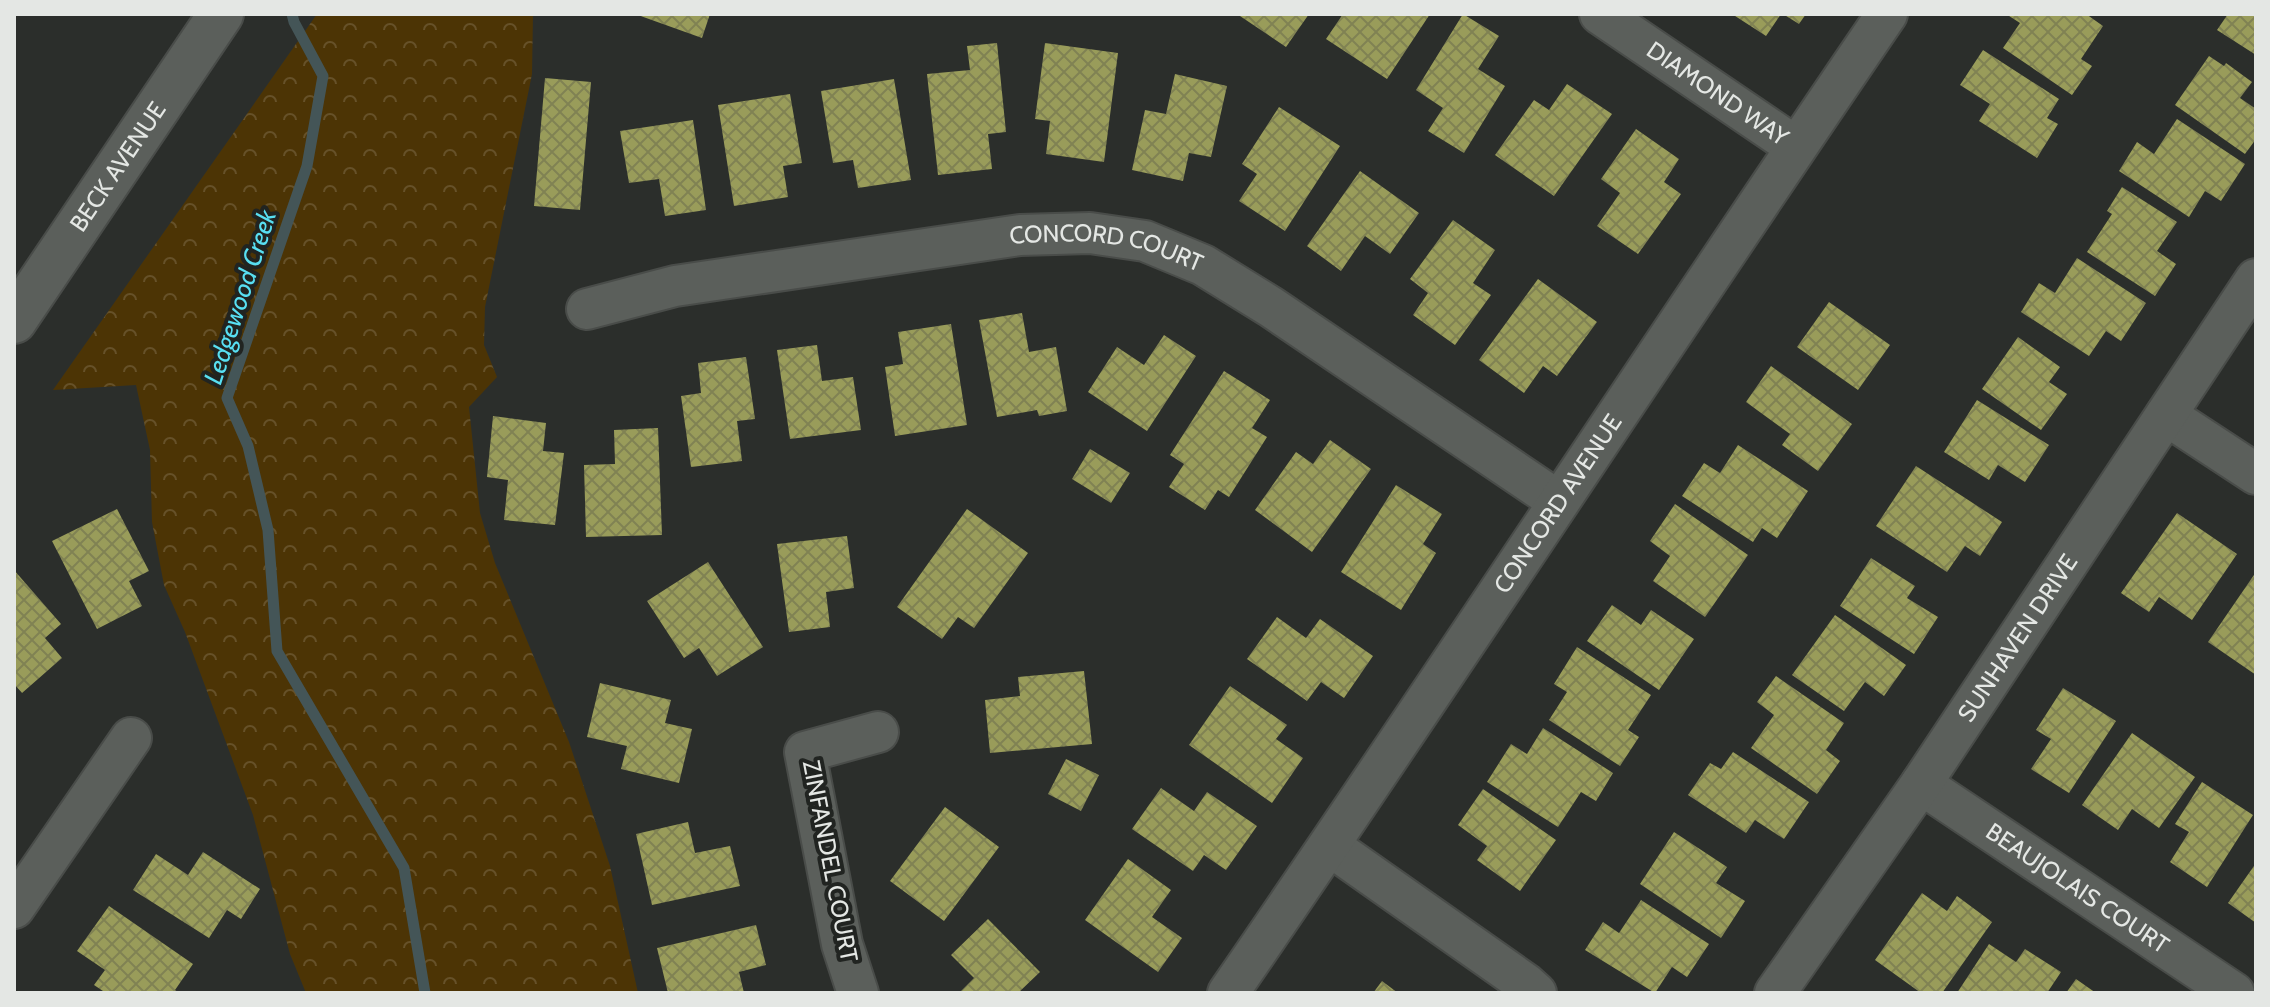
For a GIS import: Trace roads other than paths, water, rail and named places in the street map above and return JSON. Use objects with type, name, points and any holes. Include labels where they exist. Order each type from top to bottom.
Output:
[{"type":"street","name":"BECK AVENUE","points":[[14,321],[221,14]]},
{"type":"street","name":"DIAMOND WAY","points":[[1600,14],[1796,147]]},
{"type":"street","name":"CONCORD AVENUE","points":[[1228,993],[1330,846],[1558,501],[1887,14]]},
{"type":"street","name":"CONCORD COURT","points":[[587,309],[675,286],[1020,235],[1090,233],[1145,241],[1217,273],[1558,501]]},
{"type":"street","name":"SUNHAVEN DRIVE","points":[[1775,993],[1921,784],[2256,279]]},
{"type":"street","points":[[2166,415],[2256,474]]},
{"type":"street","name":"ZINFANDEL COURT","points":[[858,993],[842,944],[805,752],[878,732]]},
{"type":"street","points":[[14,908],[131,738]]},
{"type":"street","name":"BEAUJOLAIS COURT","points":[[1921,784],[2234,993]]},
{"type":"street","points":[[1330,846],[1536,993]]},
{"type":"waterway","name":"Ledgewood Creek","points":[[292,14],[323,76],[307,166],[227,398],[248,446],[268,530],[277,651],[404,868],[425,993]]}]
